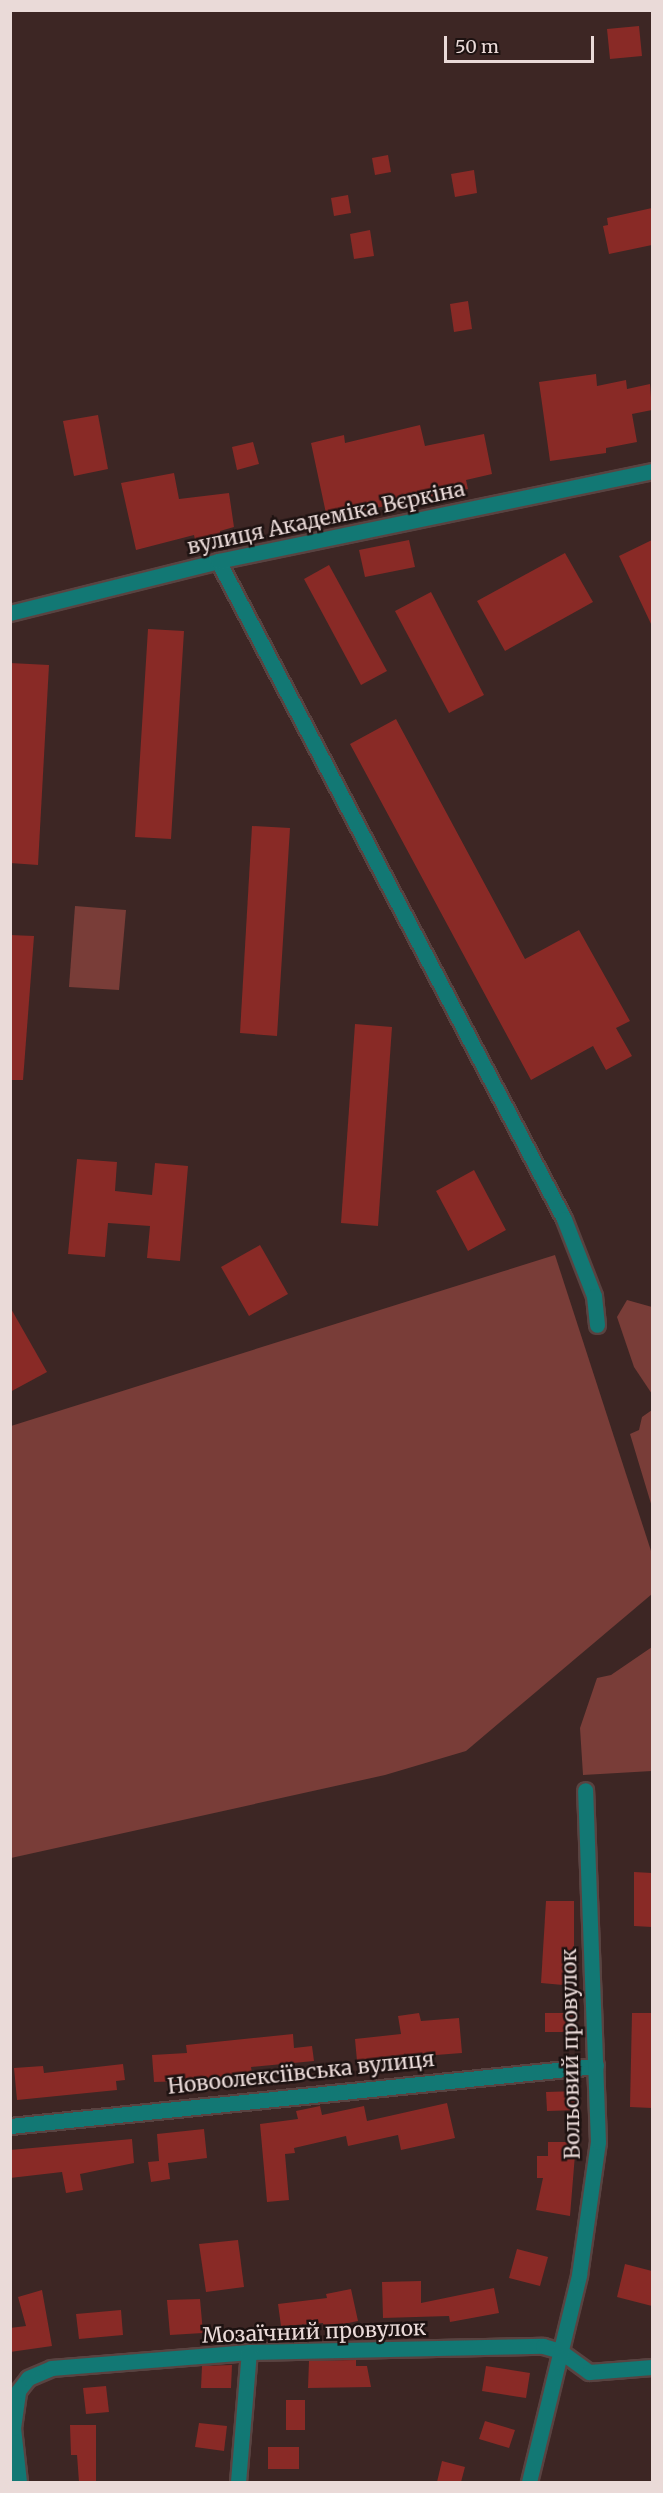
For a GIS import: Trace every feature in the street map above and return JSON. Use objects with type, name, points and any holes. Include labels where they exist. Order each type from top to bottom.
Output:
[{"type":"street","name":"вулиця Академіка Вєркіна","points":[[10,613],[218,561],[652,471]]},
{"type":"street","points":[[218,561],[564,1219],[594,1296],[597,1325]]},
{"type":"street","name":"Вольовий провулок","points":[[529,2482],[579,2275],[598,2142],[585,1790]]},
{"type":"street","name":"Новоолексіївська вулиця","points":[[10,2126],[596,2066]]},
{"type":"street","name":"Мозаїчний провулок","points":[[19,2482],[12,2428],[18,2391],[28,2378],[51,2368],[249,2352],[543,2346],[560,2351],[589,2372],[652,2367]]},
{"type":"street","points":[[238,2482],[249,2352]]},
{"type":"shaded area","points":[[75,906],[126,910],[119,990],[69,987]]},
{"type":"shaded area","points":[[555,1255],[652,1554],[652,1594],[466,1751],[385,1775],[11,1858],[11,1426]]},
{"type":"shaded area","points":[[627,1300],[652,1307],[652,1394],[634,1367],[617,1317]]},
{"type":"shaded area","points":[[652,1410],[652,1507],[630,1434],[639,1430],[642,1417]]},
{"type":"shaded area","points":[[652,1647],[652,1771],[583,1775],[580,1728],[597,1678],[611,1675]]},
{"type":"building","points":[[639,26],[642,56],[610,59],[607,29]]},
{"type":"building","points":[[388,155],[391,172],[375,175],[372,158]]},
{"type":"building","points":[[474,170],[477,193],[455,197],[451,174]]},
{"type":"building","points":[[348,195],[351,213],[334,216],[331,198]]},
{"type":"building","points":[[652,208],[652,245],[609,254],[603,226],[608,225],[607,218]]},
{"type":"building","points":[[370,230],[374,256],[354,259],[350,234]]},
{"type":"building","points":[[468,301],[472,329],[454,332],[450,304]]},
{"type":"building","points":[[596,374],[597,386],[626,380],[627,389],[650,384],[652,410],[632,414],[637,442],[606,448],[606,453],[550,461],[539,382]]},
{"type":"building","points":[[98,415],[108,469],[74,476],[63,421]]},
{"type":"building","points":[[420,425],[425,446],[484,434],[492,474],[466,480],[468,489],[327,518],[311,443],[344,435],[345,443]]},
{"type":"building","points":[[253,442],[259,464],[237,470],[232,447]]},
{"type":"building","points":[[174,473],[179,499],[229,493],[234,527],[220,531],[221,539],[196,545],[194,535],[136,550],[121,483]]},
{"type":"building","points":[[409,540],[415,567],[365,577],[359,550]]},
{"type":"building","points":[[652,540],[652,626],[619,556]]},
{"type":"building","points":[[565,553],[593,602],[505,651],[477,601]]},
{"type":"building","points":[[329,565],[387,671],[361,685],[304,579]]},
{"type":"building","points":[[431,592],[484,695],[449,713],[395,611]]},
{"type":"building","points":[[148,629],[184,631],[171,839],[135,837]]},
{"type":"building","points":[[10,663],[49,665],[38,865],[10,863]]},
{"type":"building","points":[[396,719],[525,959],[579,930],[630,1021],[616,1028],[632,1056],[606,1070],[593,1046],[531,1080],[350,744]]},
{"type":"building","points":[[252,826],[290,828],[277,1036],[240,1033]]},
{"type":"building","points":[[10,935],[34,936],[23,1080],[10,1080]]},
{"type":"building","points":[[355,1024],[392,1027],[378,1226],[341,1223]]},
{"type":"building","points":[[77,1159],[117,1162],[115,1191],[152,1195],[155,1163],[188,1166],[180,1261],[147,1258],[150,1226],[108,1223],[105,1257],[68,1254]]},
{"type":"building","points":[[474,1170],[506,1230],[468,1251],[436,1191]]},
{"type":"building","points":[[260,1245],[288,1294],[249,1316],[221,1267]]},
{"type":"building","points":[[10,1307],[47,1372],[10,1392]]},
{"type":"building","points":[[634,1872],[652,1873],[652,1927],[634,1926]]},
{"type":"building","points":[[546,1901],[574,1901],[574,1986],[541,1983]]},
{"type":"building","points":[[419,2013],[421,2021],[459,2018],[462,2053],[357,2061],[355,2039],[401,2034],[398,2016]]},
{"type":"building","points":[[545,2013],[577,2013],[577,2032],[545,2032]]},
{"type":"building","points":[[632,2013],[652,2013],[652,2108],[630,2107]]},
{"type":"building","points":[[293,2034],[294,2048],[312,2046],[314,2061],[251,2067],[252,2073],[215,2080],[154,2082],[152,2055],[187,2053],[186,2045]]},
{"type":"building","points":[[123,2064],[125,2080],[116,2081],[117,2090],[17,2100],[14,2068],[43,2066],[44,2073]]},
{"type":"building","points":[[578,2091],[579,2110],[547,2111],[546,2092]]},
{"type":"building","points":[[447,2103],[455,2138],[401,2150],[398,2135],[348,2146],[346,2136],[294,2148],[295,2153],[285,2154],[289,2200],[267,2202],[260,2124],[298,2119],[296,2111],[320,2106],[322,2115],[364,2106],[367,2121]]},
{"type":"building","points":[[204,2129],[207,2158],[168,2163],[170,2179],[151,2182],[148,2162],[159,2161],[157,2134]]},
{"type":"building","points":[[132,2139],[134,2163],[80,2174],[83,2190],[66,2193],[62,2172],[10,2178],[10,2150]]},
{"type":"building","points":[[548,2142],[576,2142],[570,2216],[536,2210],[543,2178],[537,2178],[537,2156],[548,2156]]},
{"type":"building","points":[[238,2240],[244,2287],[206,2292],[199,2244]]},
{"type":"building","points":[[517,2249],[548,2257],[540,2286],[509,2278]]},
{"type":"building","points":[[625,2264],[652,2271],[652,2306],[617,2297]]},
{"type":"building","points":[[421,2281],[421,2303],[494,2288],[499,2313],[450,2322],[449,2316],[383,2318],[382,2282]]},
{"type":"building","points":[[351,2289],[358,2321],[324,2328],[323,2323],[281,2326],[278,2304],[327,2298],[326,2294]]},
{"type":"building","points":[[42,2290],[52,2346],[10,2352],[10,2328],[26,2326],[18,2297]]},
{"type":"building","points":[[200,2299],[203,2333],[170,2335],[167,2300]]},
{"type":"building","points":[[121,2310],[123,2335],[79,2339],[76,2314]]},
{"type":"building","points":[[356,2360],[356,2366],[367,2366],[371,2387],[308,2388],[309,2361]]},
{"type":"building","points":[[232,2365],[231,2388],[201,2388],[202,2366]]},
{"type":"building","points":[[486,2366],[530,2373],[526,2398],[482,2391]]},
{"type":"building","points":[[106,2386],[109,2412],[86,2414],[83,2388]]},
{"type":"building","points":[[286,2400],[305,2400],[305,2430],[286,2430]]},
{"type":"building","points":[[485,2421],[515,2430],[509,2448],[479,2439]]},
{"type":"building","points":[[199,2423],[227,2426],[224,2451],[195,2447]]},
{"type":"building","points":[[70,2425],[96,2425],[96,2482],[79,2482],[77,2455],[71,2455]]},
{"type":"building","points":[[268,2447],[299,2447],[299,2469],[268,2469]]},
{"type":"building","points":[[442,2461],[465,2467],[461,2482],[437,2482]]}]
